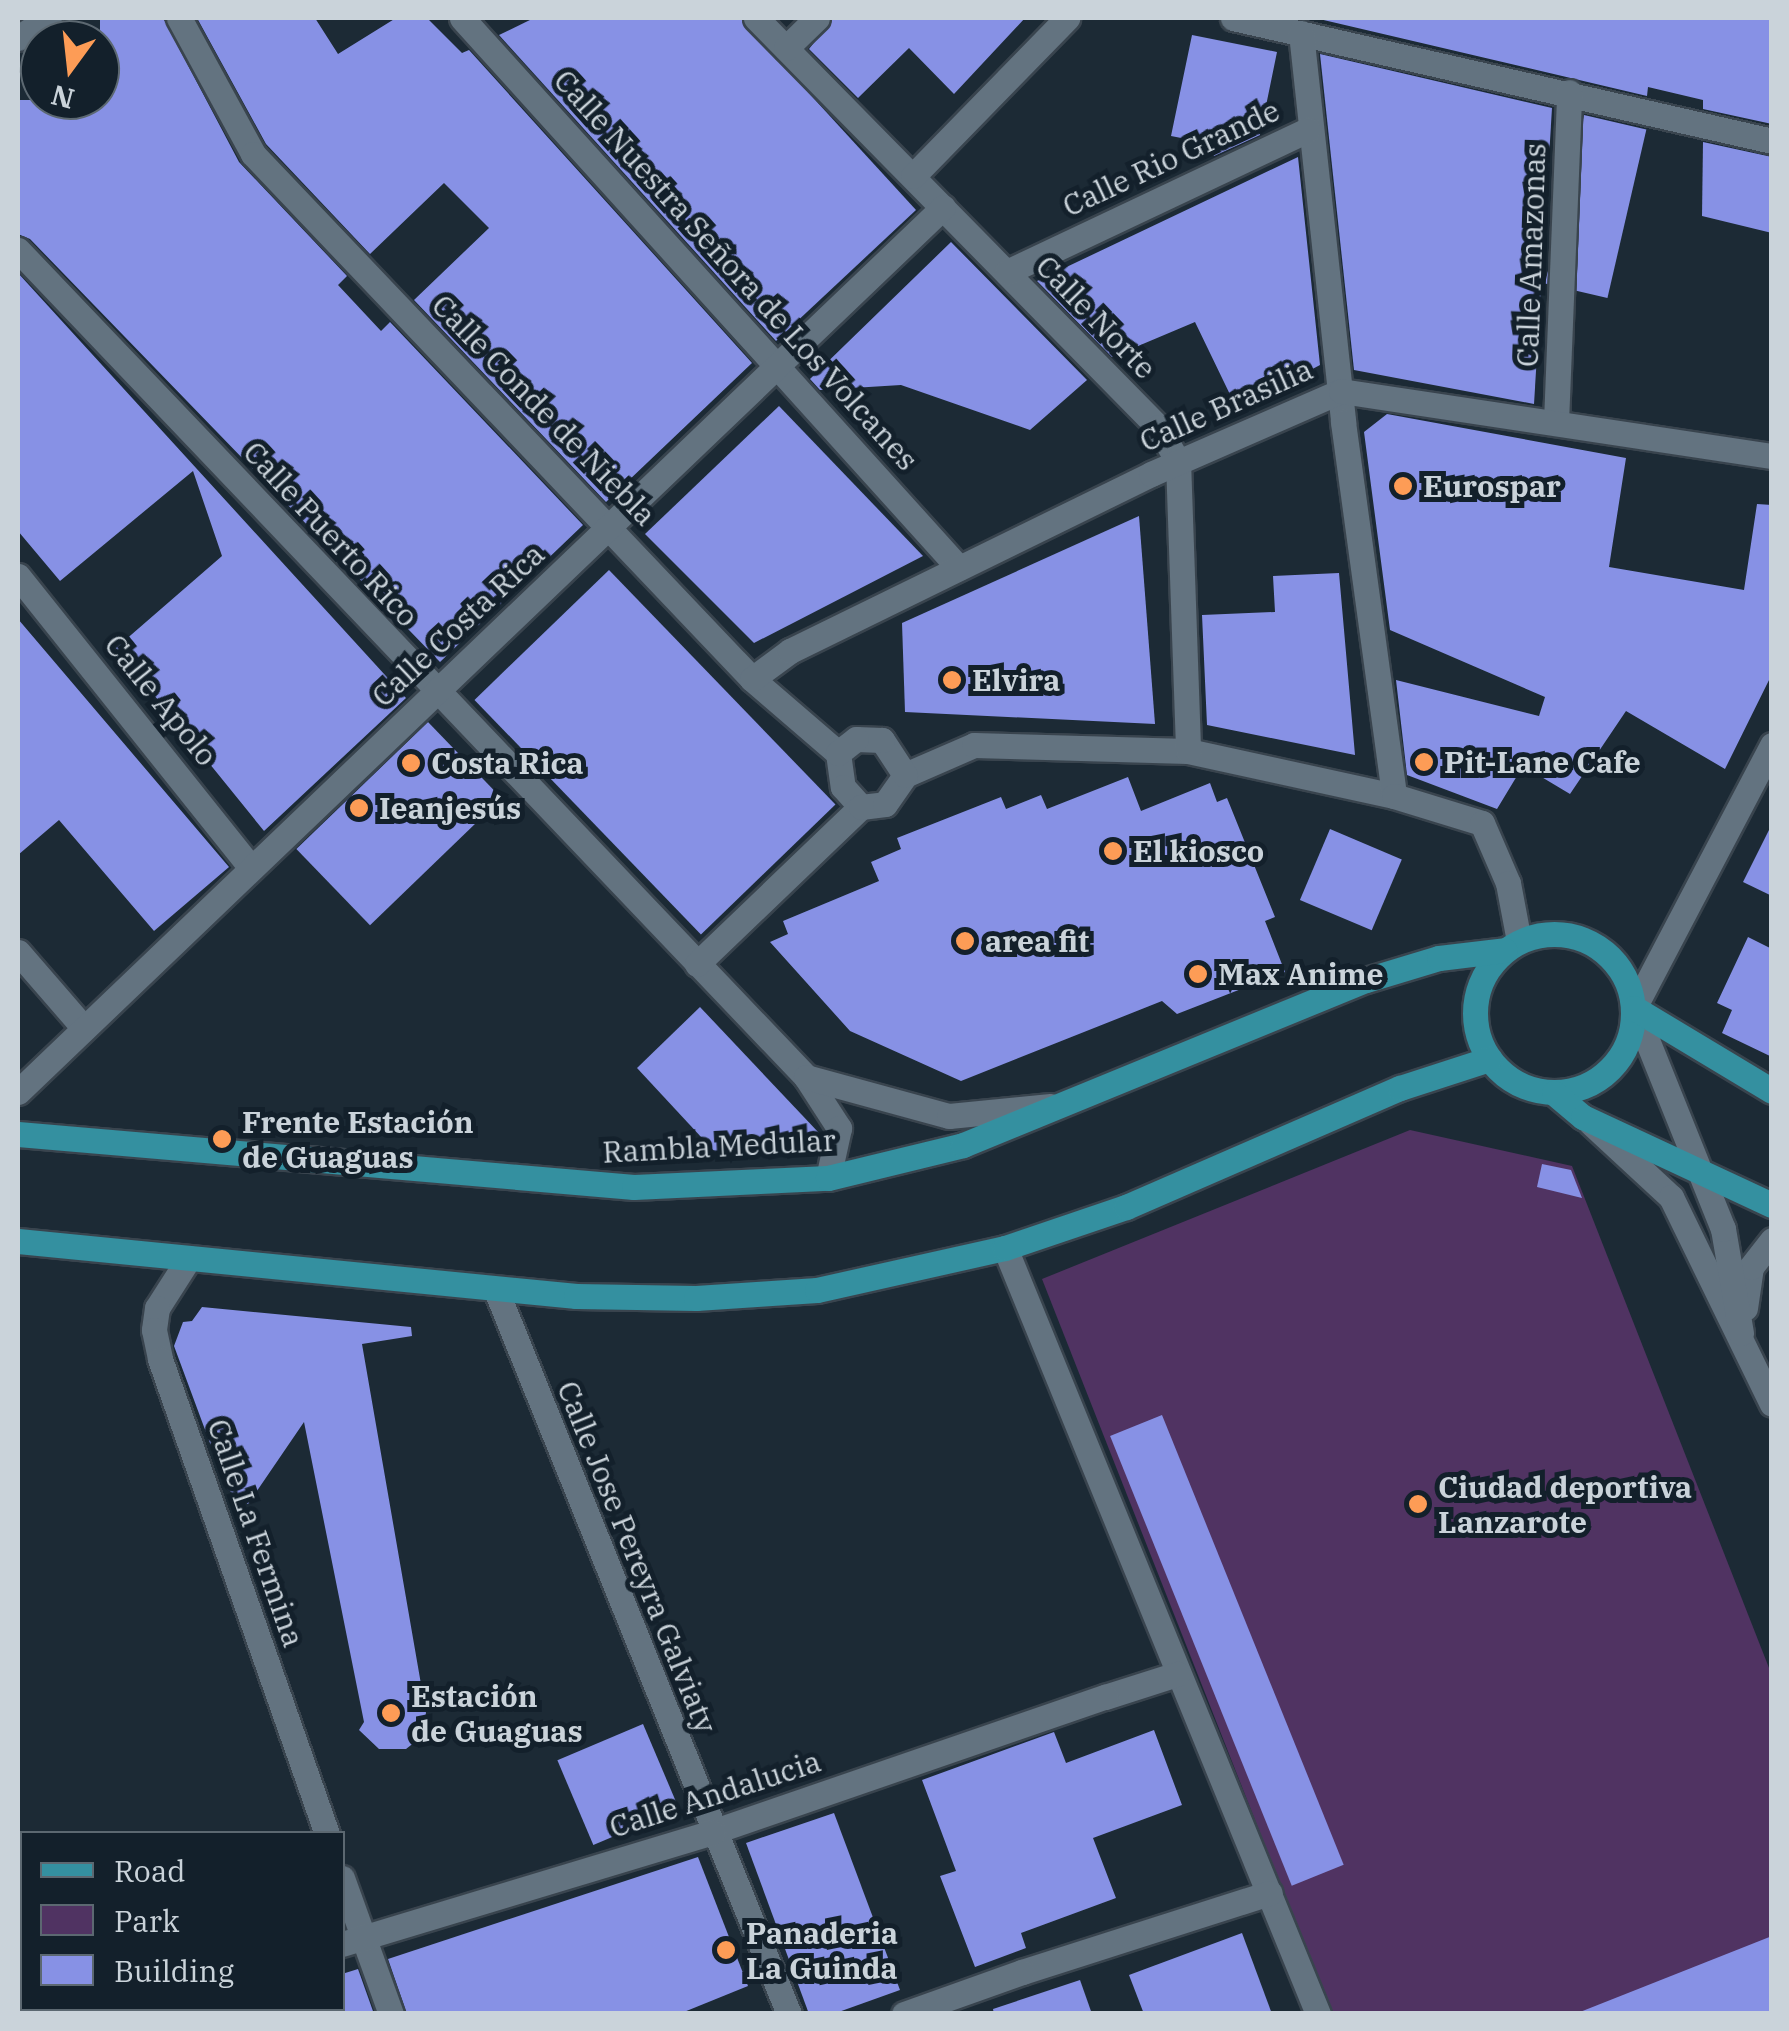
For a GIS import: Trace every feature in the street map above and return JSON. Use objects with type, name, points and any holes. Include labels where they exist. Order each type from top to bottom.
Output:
[{"type":"main road","points":[[1554,1093],[1586,1086],[1612,1068],[1629,1042],[1634,1008],[1624,973],[1584,938],[1538,934],[1512,945],[1476,994],[1474,1020],[1489,1059],[1508,1078],[1554,1093],[1583,1117],[1772,1205]]},
{"type":"main road","name":"Rambla Medular","points":[[18,1134],[615,1186],[828,1178],[964,1145],[1366,980],[1439,958],[1512,945]]},
{"type":"main road","points":[[1634,1008],[1772,1090]]},
{"type":"main road","points":[[18,1241],[496,1290],[696,1298],[816,1290],[1005,1248],[1126,1207],[1400,1088],[1489,1059]]},
{"type":"street","points":[[18,38],[50,18]]},
{"type":"street","name":"Calle Conde de Niebla","points":[[178,18],[253,154],[752,679],[838,753]]},
{"type":"street","name":"Calle Nuestra Señora de Los Volcanes","points":[[462,18],[959,568]]},
{"type":"street","name":"Calle Norte","points":[[756,18],[1158,427],[1178,460]]},
{"type":"street","points":[[786,48],[817,18]]},
{"type":"street","points":[[913,176],[1067,18]]},
{"type":"street","points":[[1234,18],[1772,141]]},
{"type":"street","points":[[1300,33],[1308,130],[1394,796]]},
{"type":"street","name":"Calle Amazonas","points":[[1556,422],[1569,92]]},
{"type":"street","name":"Calle Rio Grande","points":[[1007,272],[1308,130]]},
{"type":"street","name":"Calle Costa Rica","points":[[18,1092],[944,207]]},
{"type":"street","name":"Calle Puerto Rico","points":[[18,250],[806,1077],[839,1128],[828,1178]]},
{"type":"street","name":"Calle Brasilia","points":[[752,679],[790,651],[1178,460],[1341,391],[1772,456]]},
{"type":"street","points":[[1178,460],[1188,751]]},
{"type":"street","name":"Calle Apolo","points":[[18,576],[251,868]]},
{"type":"street","points":[[861,807],[843,787],[838,753],[856,740],[882,740],[905,775]]},
{"type":"street","points":[[697,964],[861,807],[885,804],[905,775],[974,745],[1188,751],[1394,796],[1482,823],[1508,883],[1512,945]]},
{"type":"street","points":[[1741,1333],[1723,1229],[1634,1008],[1769,758]]},
{"type":"street","points":[[18,952],[83,1026]]},
{"type":"street","points":[[806,1077],[949,1116],[1060,1105]]},
{"type":"street","points":[[1583,1117],[1671,1197],[1710,1286],[1741,1333],[1772,1404]]},
{"type":"street","points":[[1741,1333],[1750,1267],[1772,1240]]},
{"type":"street","points":[[1005,1248],[1318,2014]]},
{"type":"street","name":"Calle La Fermina","points":[[189,1258],[158,1308],[157,1344],[326,1831]]},
{"type":"street","name":"Calle Jose Pereyra Galviaty","points":[[496,1290],[712,1832],[789,2014]]},
{"type":"street","name":"Calle Andalucia","points":[[353,1941],[712,1832],[1177,1674]]},
{"type":"street","points":[[904,2014],[1270,1893]]},
{"type":"street","points":[[345,1895],[353,1941],[391,2014]]},
{"type":"green space","name":"Ciudad deportiva Lanzarote","points":[[1410,1130],[1572,1166],[1771,1673],[1771,2013],[1331,2013],[1042,1279]]},
{"type":"building","points":[[163,18],[239,162],[347,276],[338,285],[381,331],[390,322],[583,525],[440,662],[30,239],[18,234],[18,100],[20,120],[120,120],[120,20],[100,20]]},
{"type":"building","points":[[197,18],[315,18],[338,54],[396,18],[427,18],[462,53],[469,50],[752,363],[606,502],[414,300],[489,228],[444,183],[370,254],[266,144]]},
{"type":"building","points":[[534,18],[740,18],[916,210],[776,341],[499,35]]},
{"type":"building","points":[[833,18],[1025,18],[954,94],[909,48],[858,98],[809,49]]},
{"type":"building","points":[[1315,18],[1772,18],[1772,124],[1703,109],[1703,100],[1648,87],[1647,96]]},
{"type":"building","points":[[1192,35],[1277,52],[1260,135],[1214,156],[1207,143],[1171,136]]},
{"type":"building","points":[[1320,54],[1552,108],[1534,404],[1354,370]]},
{"type":"building","points":[[1584,115],[1646,129],[1607,298],[1545,284]]},
{"type":"building","points":[[1703,142],[1772,157],[1772,233],[1702,216]]},
{"type":"building","points":[[1298,157],[1320,365],[1237,409],[1195,322],[1112,357],[1037,281]]},
{"type":"building","points":[[951,242],[1087,380],[1030,430],[901,385],[820,390],[810,379]]},
{"type":"building","points":[[18,273],[406,698],[264,831],[116,648],[222,556],[193,471],[60,581],[18,531]]},
{"type":"building","points":[[779,406],[923,556],[754,643],[645,534]]},
{"type":"building","points":[[1387,414],[1626,458],[1609,567],[1744,590],[1757,504],[1772,505],[1772,674],[1725,769],[1626,711],[1570,794],[1523,766],[1497,809],[1407,775],[1396,680],[1539,716],[1545,697],[1390,630],[1364,432]]},
{"type":"building","points":[[1139,516],[1155,724],[905,712],[902,623]]},
{"type":"building","points":[[609,570],[835,805],[701,934],[474,700]]},
{"type":"building","points":[[1339,573],[1355,755],[1207,725],[1202,615],[1275,612],[1273,576]]},
{"type":"building","points":[[18,619],[229,867],[154,931],[59,820],[18,855]]},
{"type":"building","points":[[428,722],[502,798],[370,925],[296,849]]},
{"type":"building","points":[[1128,777],[1141,811],[1210,783],[1217,802],[1227,798],[1275,917],[1265,921],[1285,972],[1177,1014],[1162,1001],[961,1081],[850,1031],[770,942],[788,934],[783,921],[879,881],[871,862],[901,849],[897,838],[1001,797],[1006,809],[1041,795],[1047,809]]},
{"type":"building","points":[[1772,824],[1772,896],[1743,882]]},
{"type":"building","points":[[1330,829],[1402,859],[1372,930],[1300,900]]},
{"type":"building","points":[[1748,937],[1772,949],[1772,1057],[1722,1033],[1732,1010],[1717,1003]]},
{"type":"building","points":[[700,1007],[819,1133],[715,1152],[637,1068]]},
{"type":"building","points":[[1542,1164],[1571,1170],[1582,1198],[1537,1187]]},
{"type":"building","points":[[202,1307],[411,1327],[412,1336],[362,1344],[426,1713],[420,1738],[406,1749],[379,1749],[359,1730],[364,1722],[304,1422],[248,1504],[227,1489],[174,1346],[183,1322],[192,1321]]},
{"type":"building","points":[[1162,1415],[1344,1865],[1292,1886],[1110,1436]]},
{"type":"building","points":[[643,1724],[679,1809],[593,1845],[557,1760]]},
{"type":"building","points":[[1154,1730],[1182,1805],[1093,1838],[1116,1898],[1021,1933],[1026,1948],[975,1967],[940,1876],[956,1871],[922,1780],[1054,1732],[1066,1763]]},
{"type":"building","points":[[834,1813],[900,1990],[833,2014],[809,2014],[746,1843]]},
{"type":"building","points":[[698,1857],[748,1986],[679,2014],[407,2014],[388,1959]]},
{"type":"building","points":[[1242,1933],[1272,2014],[1144,2014],[1129,1975]]},
{"type":"building","points":[[1772,1936],[1772,2014],[1580,2014],[1580,2012]]},
{"type":"building","points":[[358,1969],[374,2014],[342,2014],[345,1973]]},
{"type":"building","points":[[1080,1980],[1092,2014],[994,2014],[993,2009]]},
{"type":"place","name":"Eurospar","points":[[1403,486]]},
{"type":"place","name":"Elvira","points":[[952,680]]},
{"type":"place","name":"Pit-Lane Cafe","points":[[1424,762]]},
{"type":"place","name":"Costa Rica","points":[[411,763]]},
{"type":"place","name":"Ieanjesús","points":[[359,808]]},
{"type":"place","name":"El kiosco","points":[[1113,851]]},
{"type":"place","name":"area fit","points":[[965,941]]},
{"type":"place","name":"Max Anime","points":[[1198,974]]},
{"type":"place","name":"Frente Estación de Guaguas","points":[[222,1139]]},
{"type":"place","name":"Ciudad deportiva Lanzarote","points":[[1418,1504]]},
{"type":"place","name":"Estación de Guaguas","points":[[391,1713]]},
{"type":"place","name":"Panaderia La Guinda","points":[[726,1950]]}]
